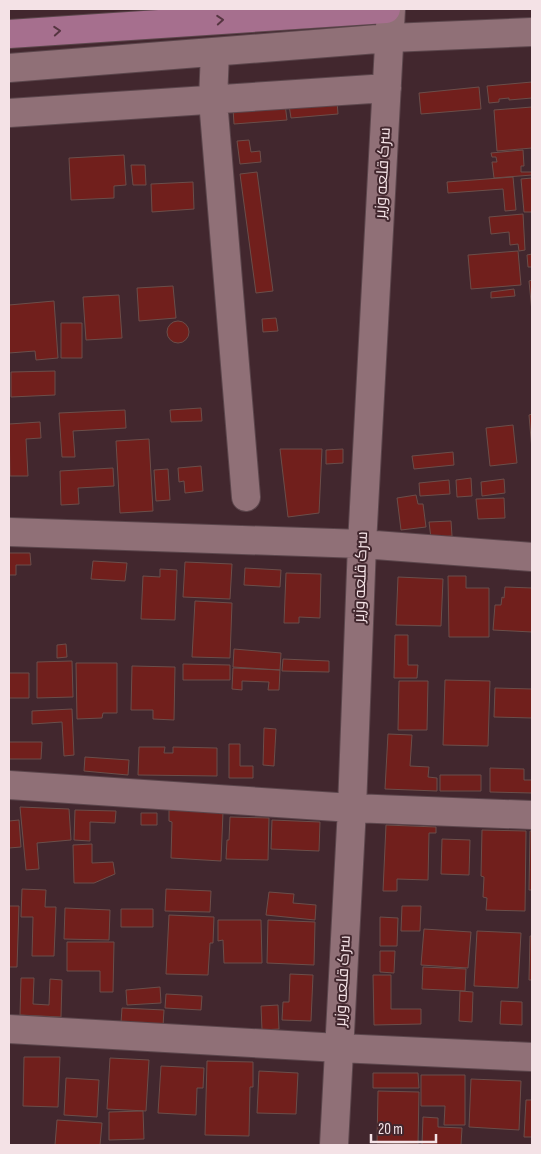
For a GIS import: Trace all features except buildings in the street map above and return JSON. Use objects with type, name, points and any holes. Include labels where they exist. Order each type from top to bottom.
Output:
[{"type":"main road","points":[[9,34],[386,9]]},
{"type":"street","name":"سرک قلعه وزیر","points":[[334,1145],[352,808],[362,544],[391,9]]},
{"type":"street","points":[[9,68],[390,38],[532,32]]},
{"type":"street","points":[[215,52],[213,100],[246,497]]},
{"type":"street","points":[[9,113],[387,88]]},
{"type":"street","points":[[9,532],[362,544],[532,557]]},
{"type":"street","points":[[9,785],[352,808],[532,815]]},
{"type":"street","points":[[9,1029],[532,1057]]}]
